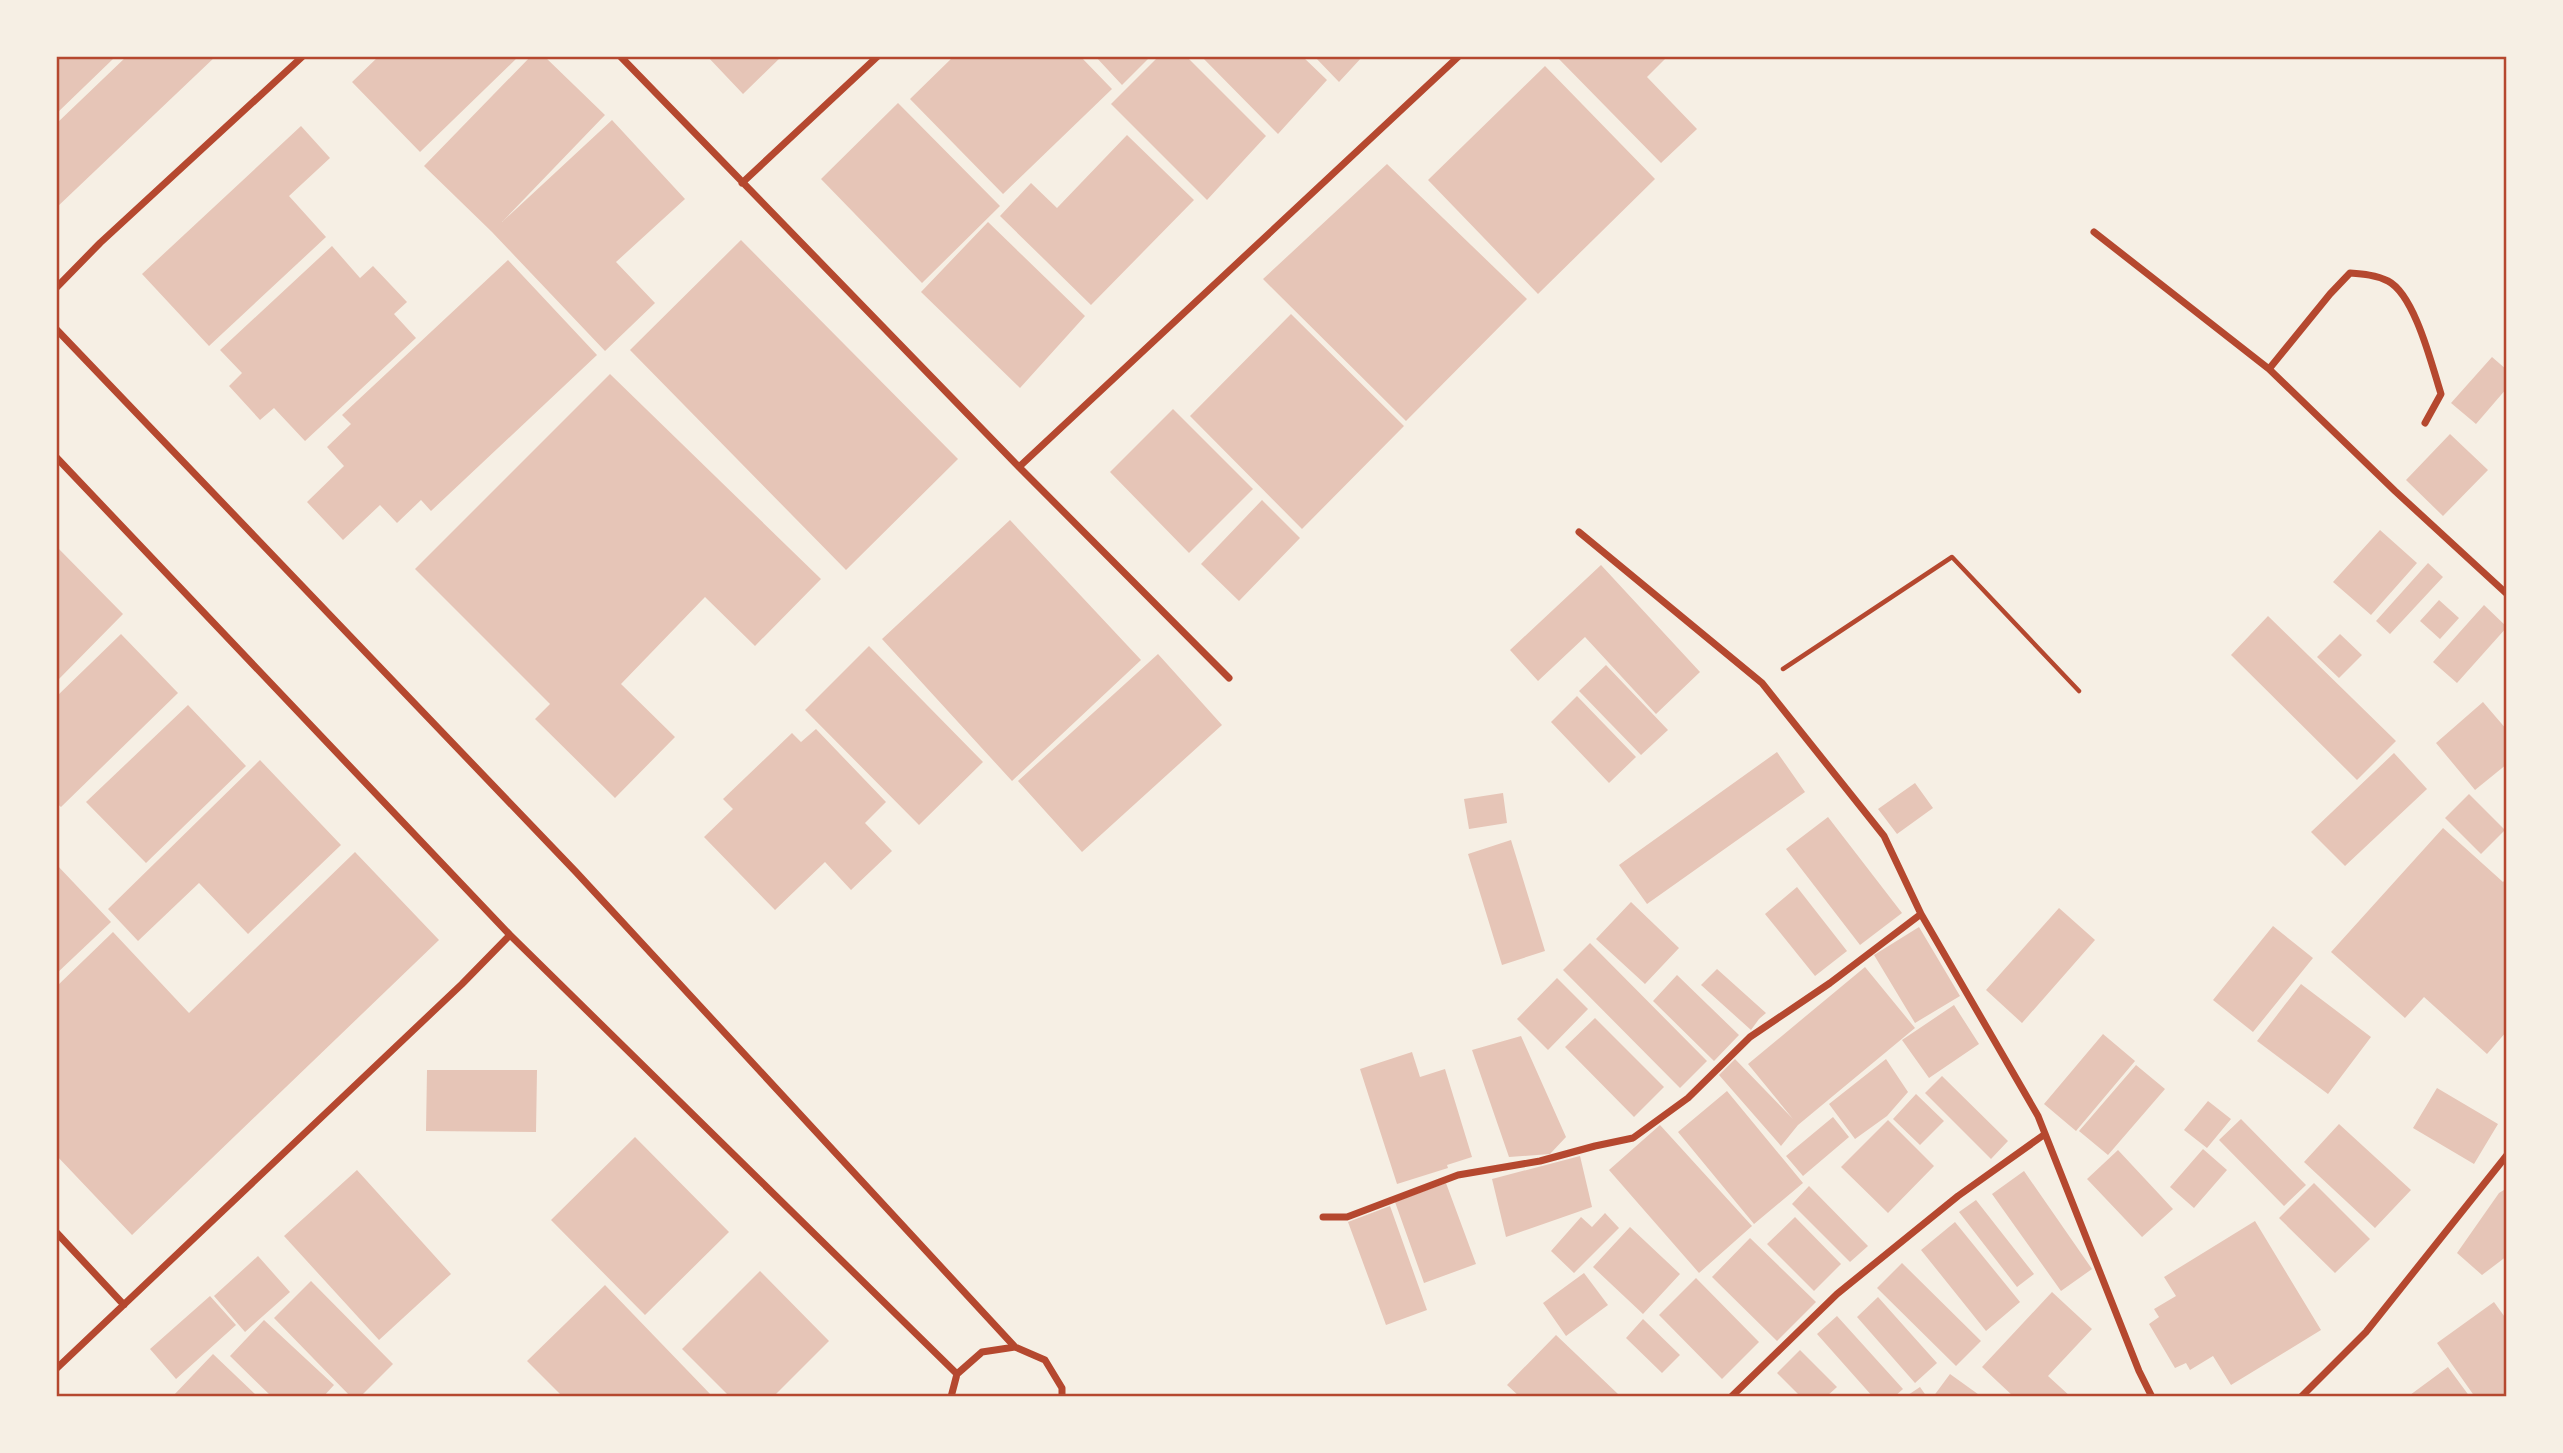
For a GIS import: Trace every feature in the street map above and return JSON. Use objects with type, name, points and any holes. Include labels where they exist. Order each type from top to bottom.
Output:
[{"type":"street","points":[[56,288],[100,243],[303,56]]},
{"type":"street","points":[[620,56],[1019,467],[1229,678]]},
{"type":"street","points":[[742,183],[878,56]]},
{"type":"street","points":[[1019,467],[1459,56]]},
{"type":"street","points":[[2094,232],[2269,369],[2507,594]]},
{"type":"street","points":[[2269,369],[2350,273],[2368,274],[2390,282],[2405,298],[2428,353],[2441,394],[2425,423]]},
{"type":"street","points":[[56,328],[576,872],[1015,1347],[1045,1360],[1062,1388],[1062,1397]]},
{"type":"street","points":[[56,457],[510,935],[957,1374]]},
{"type":"street","points":[[1579,532],[1762,683],[1884,836],[1921,914],[2038,1116],[2139,1371],[2152,1397]]},
{"type":"street","points":[[1323,1217],[1347,1216],[1458,1175],[1540,1161],[1633,1138],[1688,1098],[1750,1037],[1830,983],[1921,914]]},
{"type":"street","points":[[56,1369],[462,984],[510,935]]},
{"type":"street","points":[[1731,1397],[1837,1294],[1958,1196],[2045,1134]]},
{"type":"street","points":[[2301,1397],[2366,1332],[2507,1155]]},
{"type":"street","points":[[56,1232],[124,1305]]},
{"type":"street","points":[[951,1397],[957,1374],[982,1352],[1015,1347]]},
{"type":"path","points":[[1762,683],[1952,557],[2079,691]]},
{"type":"building","points":[[56,56],[110,56],[113,59],[56,114]]},
{"type":"building","points":[[127,56],[216,56],[56,208],[56,124]]},
{"type":"building","points":[[379,56],[519,56],[420,152],[352,82]]},
{"type":"building","points":[[531,56],[544,56],[605,115],[502,222],[612,120],[685,199],[616,262],[655,303],[605,351],[492,232],[424,166]]},
{"type":"building","points":[[707,56],[782,56],[743,94]]},
{"type":"building","points":[[954,56],[1080,56],[1112,89],[1003,194],[910,99]]},
{"type":"building","points":[[1095,56],[1151,56],[1122,85]]},
{"type":"building","points":[[1159,56],[1186,56],[1266,136],[1207,200],[1111,104]]},
{"type":"building","points":[[1201,56],[1302,56],[1327,80],[1278,134]]},
{"type":"building","points":[[1314,56],[1363,56],[1339,82]]},
{"type":"building","points":[[1556,56],[1668,56],[1647,77],[1697,129],[1661,163]]},
{"type":"building","points":[[1545,66],[1655,179],[1538,294],[1428,180]]},
{"type":"building","points":[[898,103],[1000,206],[922,283],[821,179]]},
{"type":"building","points":[[301,126],[330,158],[289,196],[326,237],[209,346],[142,274]]},
{"type":"building","points":[[1127,135],[1194,200],[1091,305],[1000,216],[1031,183],[1057,208]]},
{"type":"building","points":[[1387,164],[1527,299],[1406,421],[1263,279]]},
{"type":"building","points":[[988,222],[1085,316],[1020,388],[921,292]]},
{"type":"building","points":[[741,240],[958,459],[846,570],[630,350]]},
{"type":"building","points":[[332,246],[360,278],[373,266],[407,302],[394,314],[416,338],[305,441],[274,408],[260,420],[229,386],[242,373],[220,350]]},
{"type":"building","points":[[508,260],[597,355],[431,511],[421,500],[397,523],[380,505],[343,540],[307,502],[344,466],[327,447],[351,424],[342,415]]},
{"type":"building","points":[[1291,314],[1404,426],[1302,529],[1190,416]]},
{"type":"building","points":[[2492,357],[2507,370],[2507,388],[2476,424],[2451,403]]},
{"type":"building","points":[[610,374],[821,579],[755,646],[705,597],[621,684],[675,737],[615,798],[535,719],[550,704],[415,569]]},
{"type":"building","points":[[1173,409],[1253,489],[1189,553],[1110,472]]},
{"type":"building","points":[[2450,434],[2488,470],[2443,516],[2406,480]]},
{"type":"building","points":[[1262,500],[1300,538],[1239,601],[1201,564]]},
{"type":"building","points":[[1010,520],[1141,660],[1012,781],[882,639]]},
{"type":"building","points":[[2380,530],[2417,563],[2371,615],[2333,582]]},
{"type":"building","points":[[56,546],[123,614],[56,682]]},
{"type":"building","points":[[2428,563],[2443,577],[2390,634],[2376,621]]},
{"type":"building","points":[[1601,565],[1700,672],[1656,714],[1585,637],[1538,681],[1510,650]]},
{"type":"building","points":[[2439,600],[2459,618],[2440,639],[2420,621]]},
{"type":"building","points":[[2484,605],[2507,627],[2457,683],[2433,662]]},
{"type":"building","points":[[2268,616],[2396,741],[2357,780],[2231,655]]},
{"type":"building","points":[[121,634],[178,693],[61,807],[56,803],[56,697]]},
{"type":"building","points":[[2340,634],[2362,655],[2339,678],[2317,657]]},
{"type":"building","points":[[869,646],[983,762],[919,825],[805,710]]},
{"type":"building","points":[[1158,654],[1222,725],[1082,852],[1018,781]]},
{"type":"building","points":[[1606,665],[1668,730],[1641,755],[1579,691]]},
{"type":"building","points":[[1577,696],[1636,757],[1609,783],[1551,722]]},
{"type":"building","points":[[2483,702],[2507,730],[2507,764],[2475,790],[2436,743]]},
{"type":"building","points":[[188,705],[246,766],[146,863],[86,802]]},
{"type":"building","points":[[816,729],[886,802],[865,823],[892,851],[851,890],[825,862],[775,910],[704,837],[733,809],[723,799],[792,733],[801,742]]},
{"type":"building","points":[[1777,752],[1805,792],[1647,904],[1619,865]]},
{"type":"building","points":[[2394,753],[2427,789],[2345,866],[2311,832]]},
{"type":"building","points":[[260,760],[341,845],[248,934],[199,883],[138,941],[108,909]]},
{"type":"building","points":[[1915,783],[1933,808],[1897,834],[1878,809]]},
{"type":"building","points":[[1503,793],[1507,823],[1469,829],[1464,799]]},
{"type":"building","points":[[2469,794],[2505,830],[2481,854],[2445,818]]},
{"type":"building","points":[[1828,817],[1902,913],[1860,945],[1786,849]]},
{"type":"building","points":[[2443,828],[2503,882],[2507,878],[2507,1031],[2487,1054],[2424,997],[2405,1018],[2331,952]]},
{"type":"building","points":[[1511,840],[1545,951],[1502,965],[1468,854]]},
{"type":"building","points":[[355,852],[439,940],[132,1235],[56,1155],[56,987],[113,932],[189,1013]]},
{"type":"building","points":[[56,864],[111,922],[56,974]]},
{"type":"building","points":[[1797,887],[1847,951],[1815,976],[1765,914]]},
{"type":"building","points":[[1631,902],[1679,948],[1645,984],[1596,939]]},
{"type":"building","points":[[2059,908],[2095,940],[2022,1023],[1986,990]]},
{"type":"building","points":[[2273,926],[2313,958],[2253,1032],[2213,1000]]},
{"type":"building","points":[[1919,927],[1960,996],[1915,1023],[1874,955]]},
{"type":"building","points":[[1590,943],[1707,1061],[1680,1088],[1563,970]]},
{"type":"building","points":[[1865,967],[1915,1028],[1798,1125],[1781,1146],[1719,1075],[1735,1059],[1793,1119],[1748,1064]]},
{"type":"building","points":[[1717,969],[1766,1013],[1751,1030],[1701,985]]},
{"type":"building","points":[[1677,975],[1739,1035],[1714,1061],[1653,1001]]},
{"type":"building","points":[[1557,978],[1588,1009],[1548,1050],[1517,1019]]},
{"type":"building","points":[[2301,984],[2371,1037],[2328,1094],[2257,1041]]},
{"type":"building","points":[[1954,1005],[1979,1044],[1929,1078],[1902,1040]]},
{"type":"building","points":[[1595,1018],[1664,1087],[1634,1117],[1565,1047]]},
{"type":"building","points":[[2103,1034],[2135,1061],[2076,1131],[2044,1104]]},
{"type":"building","points":[[1521,1036],[1566,1137],[1550,1154],[1509,1157],[1472,1050]]},
{"type":"building","points":[[1412,1052],[1420,1077],[1445,1069],[1472,1157],[1447,1165],[1448,1168],[1397,1184],[1360,1069]]},
{"type":"building","points":[[1886,1059],[1908,1092],[1887,1116],[1855,1139],[1829,1104]]},
{"type":"building","points":[[2136,1065],[2165,1089],[2108,1155],[2079,1131]]},
{"type":"building","points":[[427,1070],[537,1070],[536,1132],[426,1131]]},
{"type":"building","points":[[1942,1076],[2008,1141],[1991,1159],[1925,1093]]},
{"type":"building","points":[[2437,1088],[2498,1124],[2474,1164],[2413,1128]]},
{"type":"building","points":[[1727,1091],[1803,1183],[1754,1224],[1678,1132]]},
{"type":"building","points":[[1916,1094],[1944,1121],[1920,1145],[1893,1119]]},
{"type":"building","points":[[2208,1101],[2231,1119],[2207,1148],[2184,1130]]},
{"type":"building","points":[[1833,1117],[1849,1137],[1803,1176],[1786,1156]]},
{"type":"building","points":[[2241,1119],[2306,1185],[2284,1206],[2219,1140]]},
{"type":"building","points":[[1888,1120],[1934,1166],[1888,1213],[1841,1167]]},
{"type":"building","points":[[2339,1124],[2411,1190],[2375,1228],[2304,1162]]},
{"type":"building","points":[[1660,1125],[1752,1226],[1699,1273],[1609,1170]]},
{"type":"building","points":[[635,1137],[729,1232],[645,1315],[551,1220]]},
{"type":"building","points":[[2203,1149],[2227,1170],[2194,1208],[2170,1187]]},
{"type":"building","points":[[2118,1150],[2173,1209],[2142,1237],[2087,1179]]},
{"type":"building","points":[[1580,1156],[1592,1207],[1506,1237],[1492,1179]]},
{"type":"building","points":[[357,1170],[451,1274],[379,1340],[284,1236]]},
{"type":"building","points":[[2024,1171],[2092,1269],[2061,1291],[1992,1194]]},
{"type":"building","points":[[1446,1183],[1476,1264],[1424,1283],[1395,1202]]},
{"type":"building","points":[[2314,1183],[2370,1239],[2335,1273],[2279,1218]]},
{"type":"building","points":[[1809,1186],[1868,1246],[1850,1262],[1792,1204]]},
{"type":"building","points":[[2507,1188],[2507,1256],[2482,1275],[2457,1253],[2499,1193]]},
{"type":"building","points":[[1976,1200],[2034,1274],[2017,1287],[1959,1212]]},
{"type":"building","points":[[1390,1206],[1427,1310],[1386,1325],[1348,1222]]},
{"type":"building","points":[[1605,1213],[1619,1228],[1574,1273],[1551,1251],[1581,1217],[1592,1227]]},
{"type":"building","points":[[1795,1217],[1841,1264],[1814,1291],[1767,1244]]},
{"type":"building","points":[[2255,1221],[2321,1330],[2231,1385],[2213,1356],[2190,1370],[2186,1363],[2175,1368],[2149,1324],[2159,1317],[2154,1309],[2176,1296],[2164,1277]]},
{"type":"building","points":[[1955,1222],[2020,1302],[1986,1331],[1921,1250]]},
{"type":"building","points":[[1630,1227],[1680,1274],[1643,1314],[1593,1267]]},
{"type":"building","points":[[1750,1238],[1816,1302],[1777,1341],[1712,1277]]},
{"type":"building","points":[[258,1256],[290,1292],[245,1332],[214,1296]]},
{"type":"building","points":[[1902,1263],[1981,1341],[1956,1366],[1877,1288]]},
{"type":"building","points":[[760,1271],[829,1341],[773,1397],[730,1397],[682,1349]]},
{"type":"building","points":[[1584,1273],[1608,1305],[1566,1336],[1543,1303]]},
{"type":"building","points":[[1696,1278],[1759,1342],[1722,1379],[1659,1315]]},
{"type":"building","points":[[311,1281],[393,1364],[360,1397],[351,1397],[274,1318]]},
{"type":"building","points":[[605,1285],[713,1397],[563,1397],[527,1361]]},
{"type":"building","points":[[2052,1292],[2092,1329],[2048,1376],[2071,1397],[2014,1397],[1982,1367]]},
{"type":"building","points":[[210,1296],[236,1325],[176,1379],[150,1349]]},
{"type":"building","points":[[1878,1297],[1937,1363],[1915,1383],[1857,1317]]},
{"type":"building","points":[[2494,1302],[2507,1320],[2507,1397],[2475,1397],[2437,1343]]},
{"type":"building","points":[[1837,1316],[1903,1389],[1894,1397],[1873,1397],[1817,1334]]},
{"type":"building","points":[[1643,1319],[1680,1355],[1662,1373],[1626,1338]]},
{"type":"building","points":[[264,1320],[334,1385],[323,1397],[272,1397],[230,1356]]},
{"type":"building","points":[[1556,1335],[1618,1394],[1615,1397],[1520,1397],[1507,1385]]},
{"type":"building","points":[[1800,1350],[1837,1387],[1826,1397],[1801,1397],[1777,1373]]},
{"type":"building","points":[[213,1354],[258,1397],[172,1397]]},
{"type":"building","points":[[2448,1367],[2470,1397],[2410,1395]]},
{"type":"building","points":[[1950,1374],[1982,1397],[1933,1397]]},
{"type":"building","points":[[1920,1387],[1927,1397],[1905,1397]]}]
